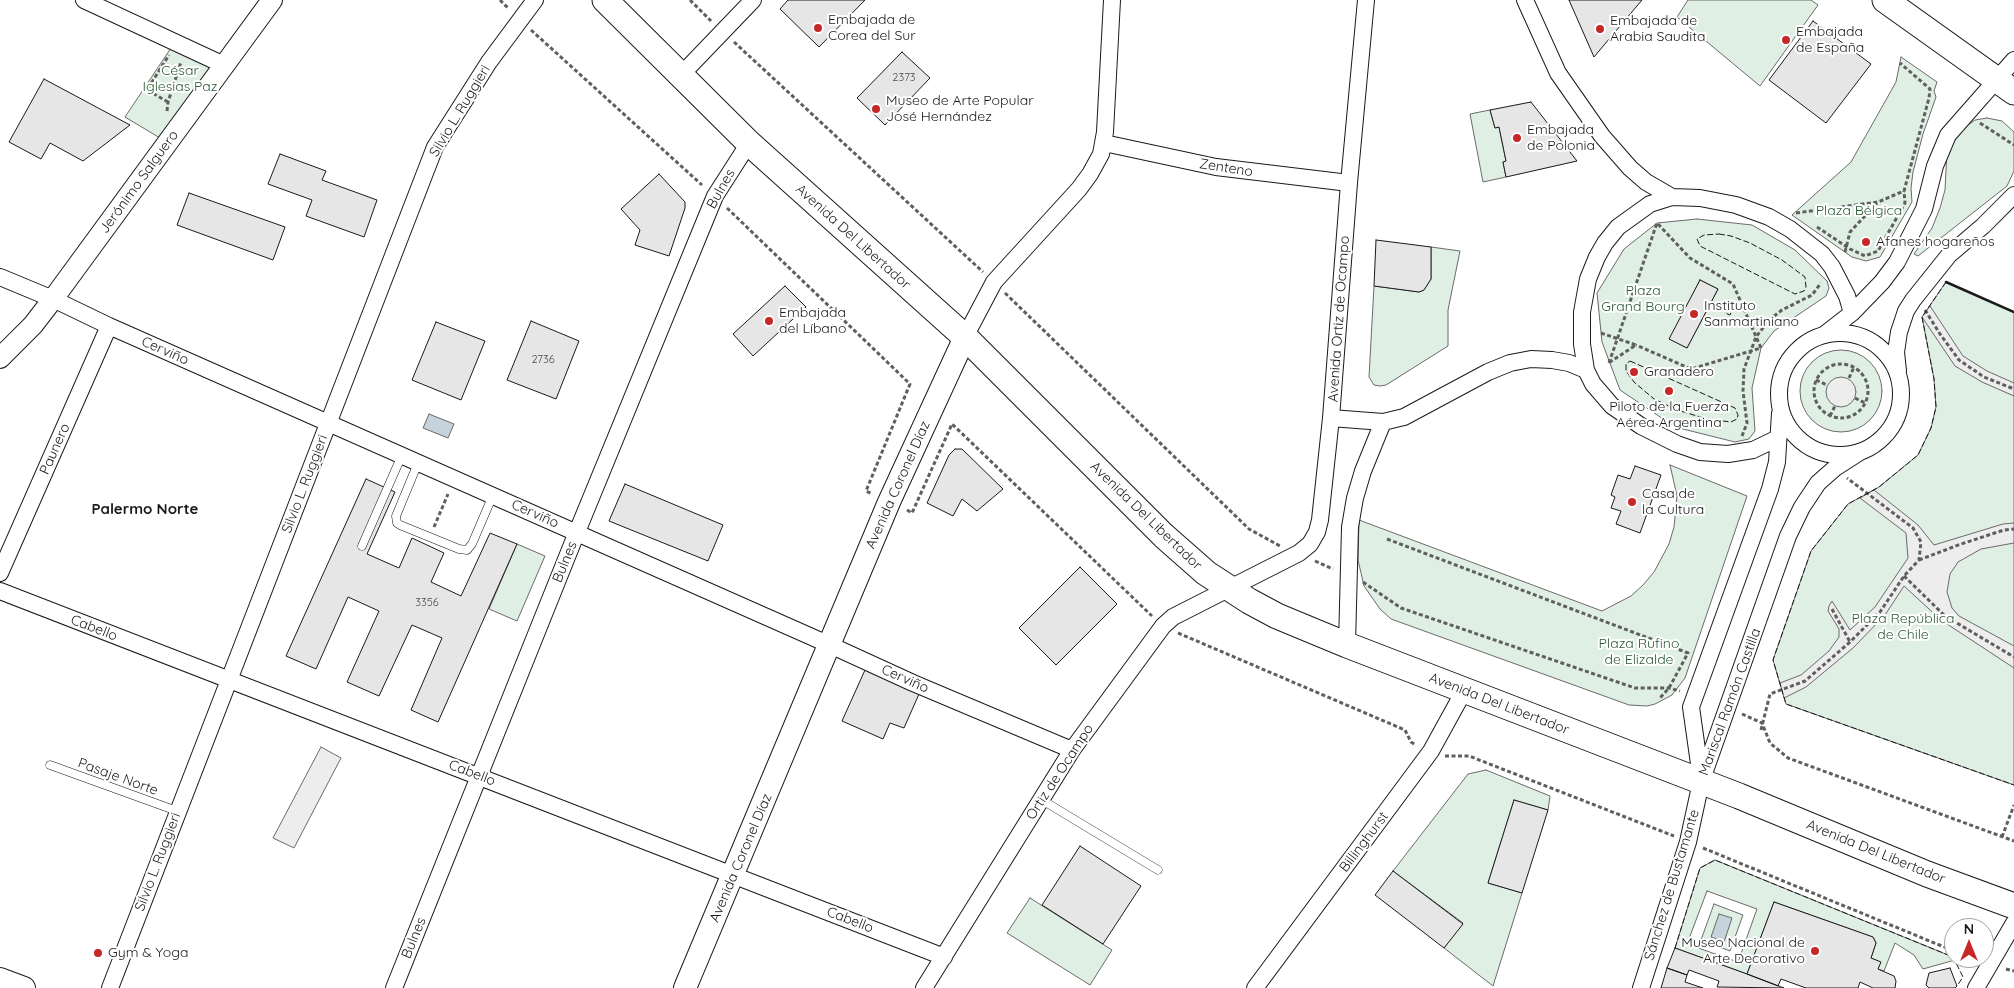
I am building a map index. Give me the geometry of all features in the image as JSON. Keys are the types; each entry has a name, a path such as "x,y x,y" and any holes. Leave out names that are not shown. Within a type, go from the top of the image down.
{"main road":[{"name":"Avenida Del Libertador","path":"605,0 749,143 965,337 1164,536 1206,573 1229,588 1277,616 1347,645 1701,782 1927,874 2014,906"},
{"path":"1885,0 2006,86"},
{"name":"Avenida Coronel Díaz","path":"685,988 889,502 965,337"},
{"path":"0,979 24,988"}],"street":[{"path":"84,0 224,65"},
{"name":"Jerónimo Salguero","path":"0,358 33,325 53,299 272,0"},
{"name":"Silvio L. Ruggieri","path":"110,988 435,147 489,62 535,0"},
{"path":"681,75 754,0"},
{"name":"Avenida Coronel Díaz","path":"965,337 994,282 1079,189 1094,167 1104,143 1112,0"},
{"name":"Avenida Ortiz de Ocampo","path":"1229,588 1299,554 1314,538 1320,520 1331,418 1349,183 1366,0"},
{"path":"1525,0 1558,74 1602,136 1630,168 1646,182 1672,197"},
{"path":"1824,335 1852,313 1882,282 1910,240 1924,209 1935,166 1948,135 1956,124 2006,86 2014,60"},
{"name":"Bulnes","path":"394,988 577,532 715,196 749,143"},
{"name":"Zenteno","path":"1104,143 1216,167 1349,183"},
{"path":"1899,378 1896,361 1899,332 1906,311 1949,255 1983,226 2014,195"},
{"path":"1778,438 1753,450 1728,454 1700,452 1676,444 1641,426 1612,406 1593,384 1586,370 1582,344 1582,312 1588,278 1605,243 1618,227 1650,204 1672,197 1700,198 1736,205 1769,217 1822,254 1832,267 1847,296 1852,313"},
{"name":"Cerviño","path":"0,277 577,532 913,684 1072,750"},
{"name":"Paunero","path":"0,573 110,326"},
{"path":"1824,335 1856,335 1873,343 1887,356 1899,378"},
{"name":"Mariscal Ramón Castilla","path":"1701,782 1691,707 1770,489 1777,462 1780,413 1779,387 1787,364 1804,345 1824,335"},
{"path":"1331,418 1383,422 1404,417 1488,372 1510,363 1531,359 1569,363 1586,370"},
{"name":"Mariscal Ramón Castilla","path":"1701,782 1788,536 1810,494 1818,483 1835,468 1880,440 1893,424 1900,404 1899,378"},
{"path":"1780,413 1794,434 1813,449 1838,455 1860,452"},
{"path":"1347,645 1350,527 1355,498 1363,470 1383,422"},
{"name":"Ortiz de Ocampo","path":"924,988 1072,750 1163,626 1173,617 1229,588"},
{"name":"Cabello","path":"0,591 944,957"},
{"name":"Billinghurst","path":"1255,988 1431,751 1464,691"},
{"name":"Sánchez de Bustamante","path":"1641,988 1688,842 1701,782"},
{"path":"1976,988 2014,924"}],"lane":[{"path":"362,546 402,456"},
{"path":"418,463 396,519 400,525 459,549 467,550 472,544 493,496"},
{"name":"Pasaje Norte","path":"50,765 177,811"},
{"path":"1042,800 1158,870"}],"path":[{"path":"167,144 168,102 181,45"},
{"path":"168,102 147,90 181,45"},
{"path":"1810,222 1846,247 1865,256 1878,251 1905,202 1904,192 1929,98 1930,88 1900,63"},
{"path":"1975,120 2014,145"},
{"path":"1803,217 1796,212 1878,202 1904,192"},
{"path":"1845,252 1850,232 1878,202"},
{"path":"1601,333 1618,339 1636,345 1691,369 1761,348 1733,284 1690,258 1657,223 1618,339 1609,363 1636,345"},
{"path":"1739,441 1747,423 1743,391 1744,369 1756,337 1769,320 1782,310 1812,295 1825,278"},
{"path":"1913,300 1926,310 1940,334 1959,360 1984,376 2014,390"},
{"path":"1845,364 1854,367 1866,381 1868,390 1865,403 1857,413 1849,417 1830,416 1818,406 1814,398 1816,380 1827,368 1845,364"},
{"path":"1849,378 1854,367"},
{"path":"1816,380 1827,385"},
{"path":"1855,398 1865,403"},
{"path":"1830,416 1835,406"},
{"path":"1835,468 1913,528 1921,542 1919,560"},
{"path":"430,538 446,498"},
{"path":"1761,730 1770,694 1805,681 1850,642 1880,612 1904,576 1919,560 1961,544 2004,530 2014,529"},
{"path":"1388,539 1688,653 1669,688 1659,698"},
{"path":"1904,576 1946,616 2014,657"},
{"path":"1832,609 1850,642"},
{"path":"2002,837 2014,805"}],"green space":[{"path":"1688,0 1811,0 1818,5 1760,86 1677,17"},
{"name":"César Iglesias Paz","path":"173,45 218,67 165,141 125,117"},
{"name":"Plaza Bélgica","path":"1901,57 1937,82 1934,91 1936,97 1923,134 1913,172 1912,202 1880,257 1866,261 1852,257 1792,215 1851,162 1896,82"},
{"path":"1490,110 1495,128 1499,127 1506,161 1503,162 1506,177 1483,182 1470,114"},
{"path":"1987,118 2002,121 2014,132 2014,171 2007,186 1918,256 1914,254 1932,228 1940,208 1945,190 1947,151 1958,132 1975,120"},
{"name":"Plaza Grand Bourg","path":"1697,219 1752,225 1795,250 1827,281 1829,288 1826,296 1774,331 1761,348 1752,388 1755,431 1749,439 1735,442 1675,427 1620,390 1602,342 1597,293 1624,249 1657,223","holes":["1700,280 1718,289 1687,348 1670,339"]},
{"path":"1431,247 1460,251 1448,310 1448,346 1386,385 1374,385 1369,377 1374,286 1419,292 1424,290 1431,279"},
{"name":"Plaza República de Chile","path":"1946,282 2014,312 2014,785 1786,704 1773,660 1811,551 1848,504 1879,487 1918,455 1931,428 1936,407 1934,379 1922,317"},
{"path":"1841,350 1857,353 1870,362 1879,375 1882,391 1879,407 1870,420 1857,429 1841,432 1825,429 1812,420 1803,407 1800,391 1803,375 1812,362 1825,353"},
{"name":"Plaza Rufino de Elizalde","path":"1670,465 1747,496 1685,678 1672,695 1655,704 1647,706 1629,705 1391,619 1380,609 1364,586 1358,560 1359,520 1602,611 1631,596 1643,585 1654,572 1669,544 1674,527 1677,496"},
{"path":"517,544 545,556 517,621 489,609"},
{"path":"1486,770 1550,796 1548,810 1514,800 1488,883 1522,893 1493,986 1444,948 1463,923 1393,871 1468,774"},
{"path":"1715,860 1944,953 1944,963 1923,969 1914,955 1895,943 1884,971 1878,969 1880,962 1871,958 1876,943 1873,937 1774,902 1747,974 1675,948 1700,868","holes":["1707,891 1757,909 1738,962 1687,944"]},
{"path":"1030,898 1112,950 1090,985 1007,933"},
{"path":"1714,904 1743,915 1730,951 1701,940"}],"shaded area":[{"path":"1930,306 1963,356 1987,371 2014,383 2014,396 1982,382 1955,366 1922,317"},
{"path":"1841,377 1852,381 1856,392 1852,403 1841,407 1830,403 1826,392 1830,381"},
{"path":"429,414 454,424 448,438 423,428"},
{"path":"1874,490 1918,525 1934,545 2003,524 2014,523 2014,543 1981,549 1958,562 1950,574 1947,592 1952,608 1959,616 2014,646 2014,668 1941,620 1904,586 1885,615 1853,648 1806,687 1784,698 1780,683 1801,675 1829,651 1839,637 1839,629 1828,611 1832,601 1850,630 1875,607 1908,558 1906,533 1860,498"},
{"path":"321,747 341,758 294,848 273,838"},
{"path":"1719,914 1732,918 1724,942 1711,937"}],"building":[{"name":"Embajada de Corea del Sur","path":"788,0 865,0 819,47 780,9"},
{"name":"Embajada de Arabia Saudita","path":"1569,0 1642,0 1594,57"},
{"path":"1813,21 1871,64 1826,123 1769,80"},
{"path":"902,52 930,78 885,125 857,98"},
{"path":"44,79 130,125 83,161 50,143 41,159 9,142"},
{"path":"1531,102 1577,161 1506,177 1503,162 1506,161 1499,127 1495,128 1490,110"},
{"path":"280,154 326,171 322,180 377,200 364,237 306,216 312,200 268,184"},
{"path":"659,174 685,202 685,208 669,256 635,245 640,230 621,209"},
{"path":"189,193 285,227 273,260 177,225"},
{"path":"1376,240 1431,247 1431,279 1424,290 1419,292 1374,286"},
{"name":"Instituto Sanmartiniano","path":"1700,280 1718,289 1687,348 1669,339"},
{"name":"Embajada del Líbano","path":"785,286 806,307 753,356 733,334"},
{"path":"531,321 579,341 556,399 507,380"},
{"path":"436,322 485,341 461,400 412,380"},
{"path":"955,449 962,449 1003,489 977,511 962,499 953,516 927,503 949,455"},
{"name":"Casa de la Cultura","path":"1635,466 1661,475 1640,533 1616,524 1621,511 1611,508 1615,497 1611,495 1618,475 1630,479"},
{"path":"366,479 395,492 367,554 399,568 412,538 444,553 431,582 461,596 490,533 517,544 438,722 411,710 442,638 412,625 379,696 347,682 379,611 348,597 316,669 286,656"},
{"path":"625,484 723,525 708,561 609,521"},
{"path":"1080,567 1117,604 1056,665 1019,628"},
{"path":"865,670 919,694 904,728 890,723 883,739 842,721"},
{"path":"1514,800 1548,810 1522,893 1488,883"},
{"path":"1080,846 1141,886 1103,944 1042,905"},
{"path":"1393,871 1463,924 1444,948 1375,895"},
{"name":"Museo Nacional de Arte Decorativo","path":"1774,902 1873,937 1876,943 1871,958 1881,962 1878,969 1894,976 1896,981 1895,988 1873,988 1860,982 1858,988 1806,988 1781,979 1778,986 1747,974"},
{"path":"1675,948 1784,988 1717,987 1719,981 1689,970 1687,975 1667,968"},
{"path":"1667,968 1687,975 1685,982 1703,988 1661,988"},
{"path":"1950,968 1957,986 1955,988 1929,988 1926,985 1929,973"}],"fence":[{"path":"1719,234 1750,243 1782,260 1805,277 1806,287 1804,291 1795,294 1700,246 1697,239 1704,235 1719,234"},
{"path":"1946,282 1922,317 1934,379 1936,407 1931,428 1918,455 1879,487 1848,504 1811,551 1773,660 1786,704 2014,785"},
{"path":"1727,308 1732,310 1730,315 1725,313 1727,308"},
{"path":"1630,361 1735,408 1738,415 1737,419 1731,422 1707,419 1677,410 1654,399 1634,382 1626,371 1626,364 1630,361"},
{"path":"1675,948 1700,868 1715,860 1953,957 1963,977 1957,986"}],"wall":[{"path":"1946,282 2014,312"}],"place":[{"name":"Embajada de Corea del Sur","path":"818,28"},
{"name":"Embajada de Arabia Saudita","path":"1600,29"},
{"name":"Embajada de España","path":"1786,40"},
{"name":"Museo de Arte Popular José Hernández","path":"876,109"},
{"name":"Embajada de Polonia","path":"1517,138"},
{"name":"Afanes hogareños","path":"1866,242"},
{"name":"Instituto Sanmartiniano","path":"1694,314"},
{"name":"Embajada del Líbano","path":"769,321"},
{"name":"Granadero","path":"1634,372"},
{"name":"Piloto de la Fuerza Aérea Argentina","path":"1669,391"},
{"name":"Casa de la Cultura","path":"1632,502"},
{"name":"Museo Nacional de Arte Decorativo","path":"1815,951"},
{"name":"Gym & Yoga","path":"98,953"}],"district":[{"name":"Palermo Norte","path":"145,509"}]}
